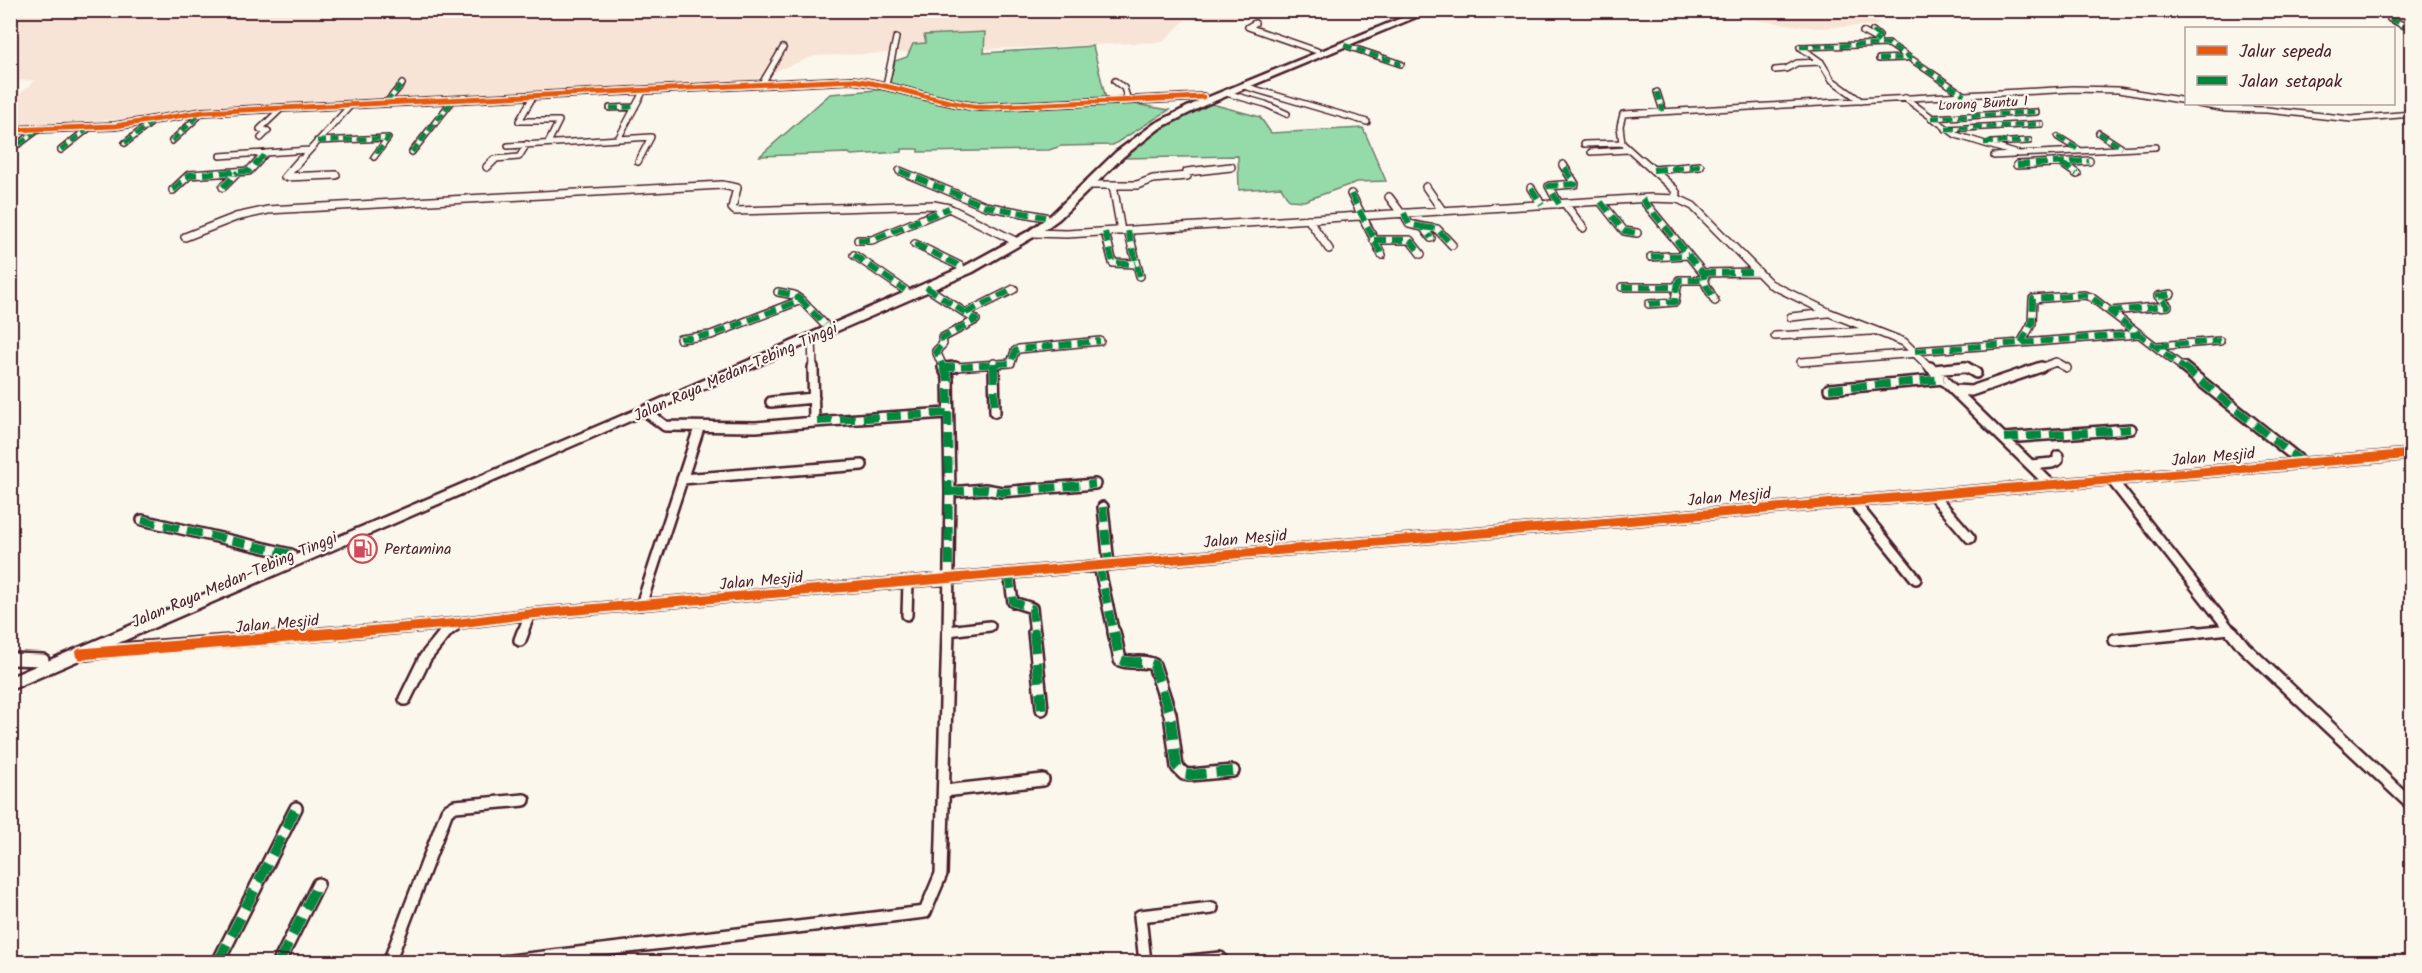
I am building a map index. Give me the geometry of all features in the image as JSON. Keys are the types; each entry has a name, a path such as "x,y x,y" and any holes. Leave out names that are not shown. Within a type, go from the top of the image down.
{"highway":[{"name":"Jalan Raya Medan-Tebing Tinggi","path":"10,675 291,554 812,337 969,269 1014,241 1045,217 1077,189 1108,155 1134,134 1203,97 1420,10"},
{"name":"Jalan Raya Medan-Tebing Tinggi","path":"10,684 645,411 686,388 825,324 1033,233 1055,217 1120,154 1147,133 1188,109 1429,10"}],"street":[{"path":"2390,19 2412,29"},
{"path":"1255,23 1248,27 1317,51"},
{"path":"1873,31 1879,36 1874,39"},
{"path":"1863,32 1881,43"},
{"path":"886,85 896,38"},
{"path":"1862,101 1830,78 1821,62 1800,47 1881,43 1890,45 1906,58 1934,73 1964,95"},
{"path":"1344,45 1401,64"},
{"path":"761,85 783,48"},
{"path":"1881,56 1906,58"},
{"path":"1775,70 1786,69 1794,64 1821,62"},
{"path":"10,130 124,125 202,112 858,80 886,85 927,99 979,107 1203,97"},
{"path":"1115,81 1124,88 1128,100"},
{"path":"386,103 402,84"},
{"path":"1244,86 1367,122"},
{"path":"1674,198 1676,192 1622,143 1620,126 1623,114 2097,89 2185,101"},
{"path":"618,139 644,90"},
{"path":"1657,92 1663,111"},
{"path":"1226,93 1265,104 1287,114"},
{"path":"534,95 519,121 559,121 548,143"},
{"path":"1905,98 1960,137 2018,154"},
{"path":"412,152 453,100"},
{"path":"336,175 286,177 351,105"},
{"path":"2204,105 2226,109 2267,110 2351,119 2412,114"},
{"path":"610,108 635,107"},
{"path":"261,138 268,130 260,129 282,108"},
{"path":"172,141 202,112"},
{"name":"Lorong Buntu 1","path":"1931,117 2036,112"},
{"path":"125,143 156,119"},
{"path":"1946,129 2041,124"},
{"path":"61,150 89,128"},
{"path":"19,144 39,129"},
{"path":"2099,133 2122,148"},
{"path":"508,146 651,137 638,162"},
{"path":"2058,137 2079,150"},
{"path":"317,141 388,138 374,157"},
{"path":"1984,143 2029,141"},
{"path":"1584,144 1622,143"},
{"path":"487,167 495,159 517,158 527,144"},
{"path":"1994,156 2155,147"},
{"path":"220,156 309,150"},
{"path":"1591,152 1628,150"},
{"path":"2063,152 2079,162"},
{"path":"173,190 189,175 249,171 266,153"},
{"path":"2046,153 2077,174"},
{"path":"2017,165 2089,161"},
{"path":"1563,165 1575,184 1549,186 1583,228"},
{"path":"1653,170 1700,166"},
{"path":"1090,185 1137,185 1153,179 1187,176 1187,172 1193,170 1231,167"},
{"path":"900,171 991,207 1045,217"},
{"path":"223,187 238,172"},
{"path":"185,237 243,215 278,209 722,185 737,188 732,208 740,212 916,205 950,208 1014,241"},
{"path":"1113,185 1124,231 1140,276"},
{"path":"1426,187 1442,210"},
{"path":"1532,188 1542,205"},
{"path":"1351,194 1382,255"},
{"path":"1389,197 1409,224 1437,229 1452,245"},
{"path":"1033,233 1124,231 1442,210 1674,198 1693,206 1770,284 1830,313 1905,342 2051,485"},
{"path":"1642,199 1704,277 1715,301"},
{"path":"1601,202 1624,231 1637,233"},
{"path":"858,240 872,240 950,208"},
{"path":"1308,219 1329,249"},
{"path":"196,237 210,226"},
{"path":"1423,227 1431,238"},
{"path":"1105,232 1113,263 1120,268 1136,264"},
{"path":"1374,240 1410,240 1421,254"},
{"path":"915,244 960,266"},
{"path":"854,255 905,290"},
{"path":"1651,257 1688,255"},
{"path":"1648,304 1675,302 1676,281 1679,280 1757,272"},
{"path":"501,963 925,912 941,874 948,631 950,492 948,378 936,349 943,344 942,338 946,334 975,322 975,319 926,287"},
{"path":"1622,287 1677,287"},
{"path":"966,313 1014,288"},
{"path":"778,292 794,295 825,324"},
{"path":"2110,311 2168,306 2158,296 2171,294"},
{"path":"2021,343 2032,323 2033,298 2087,295 2157,346 2303,463"},
{"path":"680,339 711,335 801,300"},
{"path":"1791,317 1830,313"},
{"path":"1775,336 1876,330"},
{"path":"1801,362 2139,334"},
{"path":"812,337 814,422"},
{"path":"943,368 1012,362 1015,351 1026,347 1100,341"},
{"path":"2157,346 2220,341"},
{"path":"1955,390 1971,391 2055,362 2067,368"},
{"path":"993,363 995,412"},
{"path":"1934,370 1966,367 1976,373"},
{"path":"1829,389 1944,379"},
{"path":"771,402 814,398"},
{"path":"645,411 665,426 699,428 756,427 947,413"},
{"path":"641,605 699,428"},
{"path":"2004,438 2131,429"},
{"name":"Jalan Mesjid","path":"81,654 2412,454"},
{"path":"2031,465 2052,463 2058,460 2058,456"},
{"path":"682,479 862,465"},
{"path":"2112,480 2244,647 2412,806"},
{"path":"950,492 985,489 1002,492 1095,484"},
{"path":"1933,495 1970,538"},
{"path":"1853,501 1916,579"},
{"path":"1103,507 1104,565 1120,660 1124,663 1148,661 1154,665 1170,714 1178,767 1184,774 1233,771"},
{"path":"142,520 291,554"},
{"path":"1009,574 1013,602 1032,608 1042,709"},
{"path":"907,615 908,582"},
{"path":"520,640 530,614"},
{"path":"405,699 439,636 460,623"},
{"path":"948,631 990,626"},
{"path":"2115,640 2230,629"},
{"path":"10,659 44,660"},
{"path":"944,791 1043,780"},
{"path":"388,963 447,811 455,806 524,800"},
{"path":"218,963 296,808"},
{"path":"279,963 318,884"},
{"path":"1145,963 1140,916 1212,908"},
{"path":"1180,963 1220,958"}],"shaded area":[{"path":"11,11 1302,11 1299,18 1185,20 1163,42 815,56 744,83 11,126 10,103 36,80 11,81"},
{"path":"1681,11 1861,11 1880,25 1817,28"}],"green space":[{"path":"985,32 984,53 1093,46 1106,99 1169,110 1113,145 1061,146 1049,150 918,152 918,149 902,149 902,152 851,155 849,153 760,156 830,94 888,89 895,61 907,57 913,44 926,43 924,35"},
{"path":"1208,103 1260,117 1271,133 1363,128 1386,181 1357,182 1304,201 1289,200 1281,187 1239,190 1238,156 1123,158 1152,133"}],"marked path":[{"path":"2390,19 2412,29"},
{"path":"1873,31 1879,36 1874,38 1879,42"},
{"path":"1800,47 1889,44 1964,95"},
{"path":"1344,45 1401,64"},
{"path":"1879,59 1906,58"},
{"path":"386,103 402,84"},
{"path":"1657,92 1663,111"},
{"path":"412,152 453,100"},
{"path":"610,108 635,107"},
{"path":"1931,118 2036,112"},
{"path":"172,141 200,114"},
{"path":"125,143 151,123"},
{"path":"1946,129 2041,124"},
{"path":"61,150 89,128"},
{"path":"19,144 37,131"},
{"path":"2099,133 2122,148"},
{"path":"2058,137 2079,150"},
{"path":"317,141 388,138 374,157"},
{"path":"1984,143 2029,141"},
{"path":"173,190 189,175 249,171 266,153"},
{"path":"2017,165 2089,161"},
{"path":"2061,163 2077,174"},
{"path":"1559,204 1549,186 1575,184 1563,165"},
{"path":"1653,170 1700,166"},
{"path":"900,171 985,206 1045,217"},
{"path":"223,187 238,172"},
{"path":"1531,188 1542,205"},
{"path":"1351,194 1382,255"},
{"path":"1642,199 1703,273 1706,285 1715,301"},
{"path":"1601,202 1624,231 1637,233"},
{"path":"858,240 872,240 949,208"},
{"path":"1404,213 1409,224 1423,227 1431,238"},
{"path":"1423,227 1437,229 1452,245"},
{"path":"1128,231 1140,276"},
{"path":"1105,232 1113,263 1136,264"},
{"path":"1374,240 1410,240 1421,254"},
{"path":"915,244 960,266"},
{"path":"854,255 905,290"},
{"path":"1651,257 1688,255"},
{"path":"1703,273 1757,272"},
{"path":"1622,287 1677,287 1679,280 1705,280"},
{"path":"926,287 976,320 942,338 943,344 936,351 948,378 949,579"},
{"path":"1649,304 1675,302 1677,287"},
{"path":"966,313 1014,289"},
{"path":"778,292 794,295 801,300"},
{"path":"2110,311 2168,306 2158,296 2171,294"},
{"path":"2021,343 2032,323 2033,299 2084,295 2091,297 2167,354 2303,463"},
{"path":"680,339 711,335 801,300 825,325"},
{"path":"1915,351 2139,334"},
{"path":"943,368 1011,363 1015,351 1019,349 1100,341"},
{"path":"2157,346 2220,341"},
{"path":"994,363 995,412"},
{"path":"1829,389 1944,379"},
{"path":"817,421 947,413"},
{"path":"2004,438 2131,429"},
{"path":"950,492 985,489 1002,492 1095,484"},
{"path":"1103,507 1109,565"},
{"path":"142,520 291,554"},
{"path":"1099,566 1120,660 1128,663 1146,662 1154,665 1170,714 1177,767 1184,774 1190,775 1233,771"},
{"path":"1009,574 1013,602 1032,608 1042,709"},
{"path":"218,962 296,808"},
{"path":"279,962 318,884"}],"cycle path":[{"path":"10,130 115,126 203,112 852,80 877,83 950,104 979,107 1203,97"},
{"path":"81,654 2412,454"}],"place":[{"name":"Pertamina","path":"363,548"}]}
